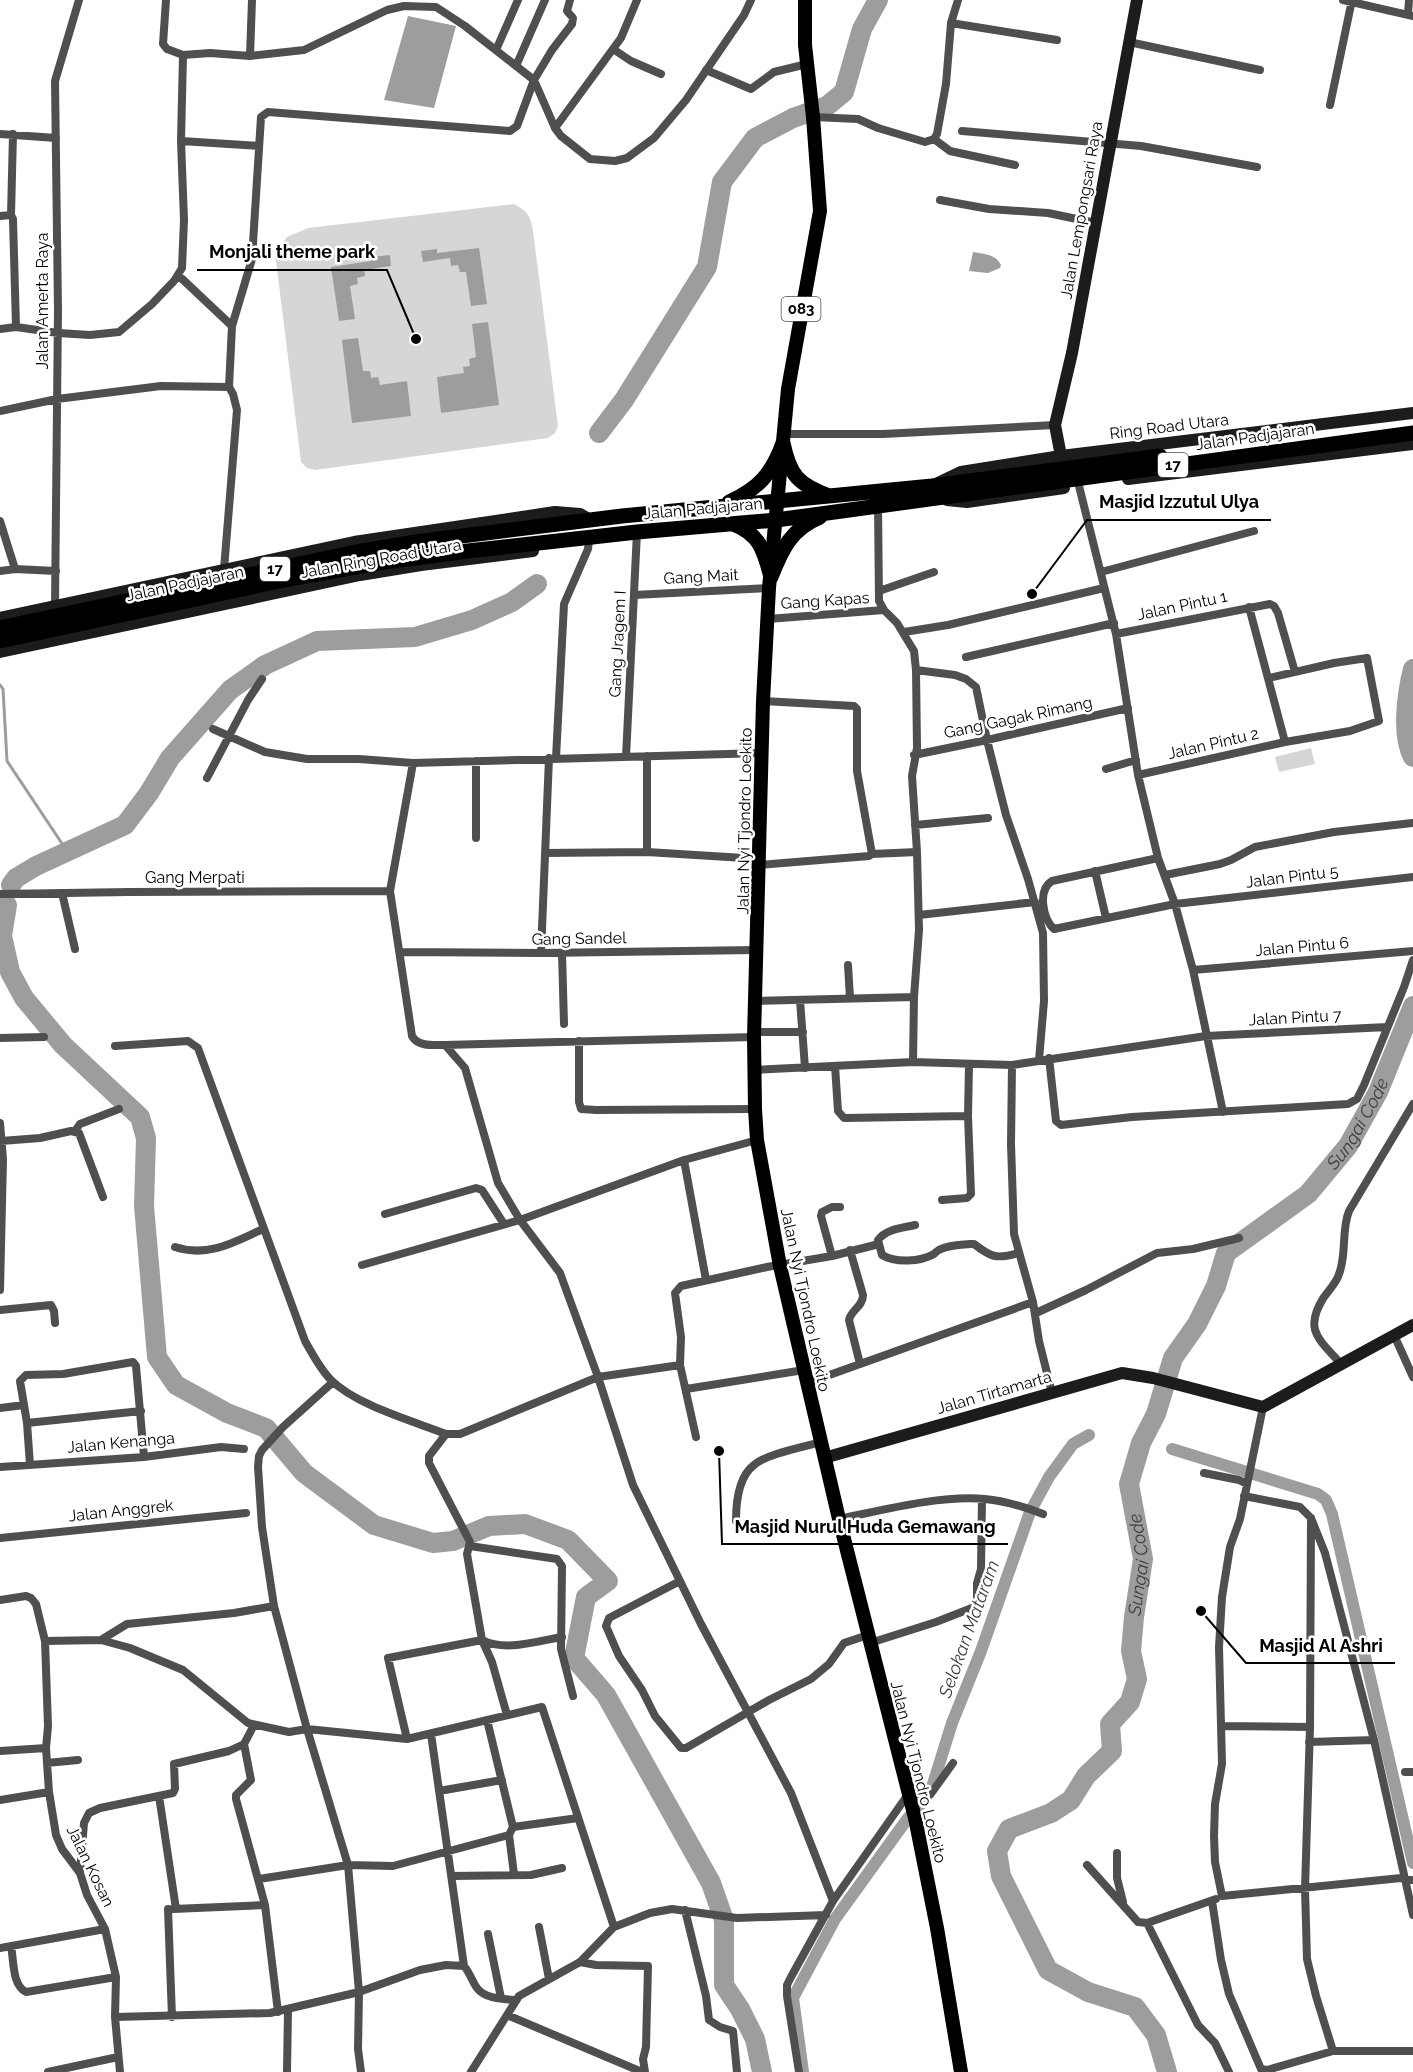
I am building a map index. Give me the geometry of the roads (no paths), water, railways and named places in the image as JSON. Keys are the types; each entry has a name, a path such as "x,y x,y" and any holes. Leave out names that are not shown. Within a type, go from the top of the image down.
{"highway":[{"name":"Jalan Padjajaran","path":"0,628 356,552 422,541 590,520 778,501 831,496 933,492 1409,429"},
{"path":"783,439 788,464 798,480 811,489 831,496"},
{"path":"718,507 757,486 776,463 783,439"},
{"name":"Jalan Padjajaran","path":"0,641 285,586 388,561 637,532 776,520 878,506 933,492"},
{"path":"770,582 781,551 790,538 807,524 831,512"},
{"path":"590,520 590,539"},
{"path":"731,524 751,533 760,543 770,582"}],"main road":[{"name":"083","path":"778,501 793,352 820,211 813,113 805,45 805,0"},
{"name":"Jalan Nyi Tjondro Loekito","path":"778,501 770,582 763,701 757,1001 754,1035 757,1140 780,1266 824,1458 915,1818 937,1928 961,2072"}],"street":[{"name":"Jalan Amerta Raya","path":"56,606 58,333 55,81 79,0"},
{"path":"166,0 163,44 167,49 183,55 210,53 250,57 304,50 387,10 436,3 534,80 555,128 561,136 590,159 615,160 627,158 654,138 686,100 744,15 751,0"},
{"path":"250,57 252,0"},
{"path":"496,50 518,0"},
{"path":"516,66 545,0"},
{"path":"224,569 237,410 229,387 232,326 252,259 261,117 268,112 510,131 517,126 534,80 552,50 572,24 573,18 567,11 570,0"},
{"path":"555,128 613,49 626,27 637,0"},
{"path":"813,113 858,119 878,128 925,142 933,139 937,134 946,84 951,23 958,0"},
{"name":"Jalan Lempongsari Raya","path":"1055,425 1071,353 1137,0"},
{"path":"1330,105 1348,1 1410,15 1408,0"},
{"path":"951,23 1057,40"},
{"path":"1129,42 1260,70"},
{"path":"613,49 631,61 661,74"},
{"path":"0,329 16,327 90,335 119,332 152,304 178,274 182,268 184,220 181,141 183,55"},
{"path":"706,70 751,89 774,72 807,64"},
{"path":"962,131 1141,146 1257,167"},
{"path":"0,134 56,138"},
{"path":"13,135 11,215 13,219 16,327"},
{"path":"933,139 950,151 1015,165"},
{"path":"181,141 259,146"},
{"path":"940,200 989,209 1048,213 1096,223"},
{"path":"0,216 11,215"},
{"path":"178,274 232,326"},
{"path":"0,411 57,399 162,386 229,387"},
{"path":"783,439 1055,425 1061,456"},
{"path":"933,492 967,502 1079,486 1409,429"},
{"name":"Ring Road Utara","path":"933,492 961,472 1061,456 1409,429"},
{"path":"1079,486 1104,588 1119,634 1136,760 1143,774 1158,858 1175,904 1193,970 1223,1112"},
{"path":"878,506 879,601 904,632 914,651 916,670 918,730 912,776 919,915 913,1062"},
{"name":"Jalan Ring Road Utara","path":"0,618 354,542 555,512 580,514 590,520"},
{"path":"0,521 15,570"},
{"path":"1101,572 1254,531"},
{"name":"Gang Jragem I","path":"626,757 637,532"},
{"path":"541,954 545,853 564,604 588,549 590,539"},
{"path":"0,571 56,571"},
{"path":"879,591 934,572"},
{"name":"Gang Mait","path":"634,595 770,582"},
{"name":"Jalan Ring Road Utara","path":"0,652 285,586"},
{"path":"904,632 948,625 1104,588"},
{"name":"Jalan Pintu 1","path":"1119,634 1270,604 1278,613 1295,672"},
{"path":"1248,607 1285,742"},
{"name":"Gang Kapas","path":"768,619 884,610"},
{"path":"966,657 1114,623"},
{"name":"Jalan Pintu 2","path":"1143,774 1285,742 1350,731 1379,722 1367,658 1295,672"},
{"path":"916,670 955,675 975,685 1006,815 1043,933 1044,1001 1039,1059"},
{"path":"1269,678 1295,672"},
{"path":"207,778 248,700 262,679"},
{"path":"763,701 854,706 857,709 857,771 872,854"},
{"name":"Gang Gagak Rimang","path":"914,754 1128,708"},
{"path":"213,729 265,752 307,759 359,759 413,763 762,753"},
{"path":"647,756 647,852"},
{"path":"1106,769 1136,760"},
{"path":"476,761 476,838"},
{"path":"413,763 390,891 414,1040 421,1044 445,1046 803,1032"},
{"path":"915,825 988,818"},
{"path":"1165,875 1220,864 1255,847 1334,832 1412,823"},
{"path":"545,853 647,852 760,862 917,852"},
{"path":"1106,918 1095,871 1158,858"},
{"name":"Jalan Pintu 5","path":"1095,871 1052,881 1046,885 1043,892 1048,924 1054,929 1175,904 1413,877"},
{"name":"Gang Merpati","path":"0,894 390,891"},
{"path":"62,893 75,950"},
{"path":"919,915 1035,902"},
{"name":"Gang Sandel","path":"400,952 541,954 757,950"},
{"name":"Jalan Pintu 6","path":"1193,970 1413,951"},
{"path":"562,953 564,1024"},
{"path":"1049,1058 1056,1121 1059,1124 1353,1102 1364,1085 1413,960"},
{"path":"848,964 850,998"},
{"path":"757,1001 914,997"},
{"path":"800,1000 805,1068"},
{"name":"Jalan Pintu 7","path":"754,1070 913,1062 1012,1065 1039,1059 1206,1036 1387,1027"},
{"path":"0,1038 44,1037"},
{"path":"115,1046 188,1041 198,1048 305,1341 318,1365 333,1382 363,1401 446,1434 460,1434 598,1377 680,1365"},
{"path":"579,1041 579,1102 581,1108 596,1110 755,1109"},
{"path":"445,1046 465,1068 498,1183 520,1220 560,1273 598,1377 633,1485 680,1581 791,1792 833,1901"},
{"path":"942,1200 967,1198 971,1194 969,1065"},
{"path":"1012,1065 1011,1144 1014,1234 1036,1313 1039,1341 1052,1393"},
{"path":"835,1066 838,1111 844,1118 968,1116"},
{"path":"1341,1364 1314,1329 1314,1317 1339,1275 1345,1222 1349,1211 1413,1104"},
{"path":"1,1141 40,1138 75,1131 80,1124 119,1109"},
{"path":"0,1123 0,1290"},
{"path":"75,1131 82,1138 103,1197"},
{"path":"362,1265 520,1220 684,1160 757,1140"},
{"path":"684,1160 706,1280"},
{"path":"385,1214 473,1188 482,1190 504,1224"},
{"path":"832,1256 821,1216 822,1212 840,1208"},
{"path":"915,1225 884,1233 879,1238 884,1257 903,1260 924,1257 946,1247 970,1244 974,1244 995,1258 1018,1253"},
{"path":"175,1247 207,1251 263,1229"},
{"path":"1036,1313 1157,1253 1195,1248 1239,1238"},
{"path":"696,1437 680,1365 681,1337 675,1293 681,1286 832,1256 879,1244"},
{"path":"850,1250 863,1295 863,1301 849,1317 861,1364"},
{"path":"686,1389 806,1377 861,1364 1033,1302"},
{"path":"0,1310 51,1305 56,1323"},
{"path":"1222,1896 1215,1862 1214,1836 1215,1804 1222,1764 1219,1647 1222,1597 1230,1547 1240,1519 1252,1450 1263,1407 1413,1325"},
{"path":"1394,1335 1413,1377"},
{"path":"30,1465 27,1423 20,1381 26,1375 63,1374 133,1362 136,1366 144,1457"},
{"name":"Jalan Tirtamarta","path":"824,1458 1117,1374 1127,1373 1153,1378 1263,1407"},
{"path":"333,1382 283,1427 262,1450 258,1467 262,1527 274,1606 307,1729 348,1864 359,1992 358,2049 361,2072"},
{"path":"0,1408 24,1405"},
{"path":"27,1423 141,1411"},
{"path":"446,1434 429,1456 429,1463 469,1543 467,1554 482,1640 492,1662 507,1715"},
{"path":"736,1521 736,1502 744,1479 753,1465 771,1457 821,1442"},
{"name":"Jalan Kenanga","path":"0,1467 144,1457 221,1447 244,1449"},
{"path":"1204,1473 1247,1481"},
{"path":"1244,1496 1300,1507 1311,1518 1325,1553 1410,1879 1413,1915"},
{"path":"680,1581 607,1621 606,1626 619,1656 642,1690 655,1716 681,1748 686,1748 817,1675 829,1664 844,1643 936,1622 977,1606 977,1583 981,1569 982,1499"},
{"path":"839,1519 894,1507 951,1500 982,1499 1023,1506 1043,1514"},
{"name":"Jalan Anggrek","path":"0,1538 246,1513"},
{"path":"1311,1518 1310,1727 1305,1889 1307,1959 1333,2051"},
{"path":"469,1543 557,1559 560,1562 562,1566 562,1655 573,1696"},
{"name":"Jalan Kosan","path":"0,1600 26,1596 34,1601 45,1641 48,1726 46,1748 49,1792 56,1835 62,1849 80,1873 87,1895 105,1929 116,1977 115,2017 120,2072"},
{"path":"101,1640 127,1624 274,1606"},
{"path":"407,1739 388,1658 482,1640 492,1645 508,1646 562,1637"},
{"path":"45,1641 101,1640 130,1648 183,1670 220,1702 254,1725 289,1732 307,1729 407,1739 542,1707 614,1927"},
{"path":"487,1720 502,1780 511,1831 514,1874"},
{"path":"80,1873 84,1823 89,1814 100,1808 170,1794 175,1789 174,1764 229,1751 244,1744 254,1725"},
{"path":"1221,1726 1310,1727"},
{"path":"431,1734 464,1966 479,1990 486,1995 515,2000"},
{"path":"1309,1742 1374,1740"},
{"path":"244,1744 251,1780 236,1795 236,1798 265,1905 278,2012"},
{"path":"0,1752 46,1748"},
{"path":"47,1763 78,1760"},
{"path":"799,2072 787,1985 833,1901 909,1796 930,1795 953,1763"},
{"path":"440,1791 502,1780"},
{"path":"0,1800 49,1792"},
{"path":"159,1796 170,1909 172,2017"},
{"path":"259,1879 348,1864 393,1866 449,1852 511,1831 578,1818"},
{"path":"1117,1852 1117,1878 1124,1905"},
{"path":"1087,1865 1138,1922 1148,1923 1222,1896 1410,1879"},
{"path":"452,1876 531,1875 562,1868"},
{"path":"1212,1901 1229,1994 1261,2069 1281,2069 1333,2051 1413,2051"},
{"path":"170,1909 265,1905"},
{"path":"471,2072 515,2000 580,1962 614,1927 661,1910 672,1909 737,1918 826,1915"},
{"path":"685,1910 706,1995 710,2022 733,2031 737,2072"},
{"path":"1148,1923 1198,2025 1215,2043 1230,2072"},
{"path":"539,1927 549,1979"},
{"path":"0,1948 105,1929"},
{"path":"488,1934 501,1998"},
{"path":"11,1946 17,1984 26,1992 116,1977"},
{"path":"507,2015 643,2072 649,1968 646,1965 616,1966 580,1962"},
{"path":"115,2017 278,2012 359,1992 420,1970 446,1965 464,1966"},
{"path":"287,2072 288,2010"},
{"path":"48,2072 118,2057"},
{"path":"613,2072 618,2062"}],"waterway":[{"path":"599,433 624,400 707,267 722,182 755,138 793,118 827,106 844,92 862,29 878,0"},
{"path":"11,885 16,878 36,866 125,825 149,793 170,758 230,690 265,665 317,641 415,637 472,620 512,602 537,584"},
{"name":"Sungai Code","path":"1413,669 1407,702 1406,726 1409,748 1413,757"},
{"path":"0,685 3,689 7,761 67,851"},
{"path":"7,905 2,936 10,972 24,998 63,1045 140,1117 146,1138 144,1206 157,1357 176,1385 227,1413 266,1428 304,1473 374,1525 433,1543 453,1541 489,1526 525,1524 568,1540 608,1581 586,1597 574,1658 606,1695 711,1883 724,1920 724,1985 740,2009 755,2039 762,2072"},
{"name":"Sungai Code","path":"1167,2072 1156,2035 1135,2007 1088,1992 1048,1970 1001,1876 997,1851 1009,1829 1051,1813 1071,1800 1086,1776 1112,1751 1110,1724 1130,1702 1137,1679 1131,1651 1143,1559 1129,1484 1141,1443 1156,1414 1173,1358 1197,1324 1216,1286 1226,1253 1308,1194 1348,1146 1378,1092 1413,1006"},
{"name":"Selokan Mataram","path":"933,1784 952,1723 981,1651 1030,1512 1049,1477 1073,1444 1089,1435"},
{"name":"Selokan Mataram","path":"1172,1449 1318,1494 1326,1500 1332,1514 1413,1863"},
{"name":"Selokan Mataram","path":"803,2072 793,1998 835,1919 908,1818 923,1802"}],"place":[{"name":"Monjali theme park","path":"416,339"},
{"name":"Masjid Izzutul Ulya","path":"1032,594"},
{"name":"Masjid Nurul Huda Gemawang","path":"719,1451"},
{"name":"Masjid Al Ashri","path":"1201,1611"}]}
